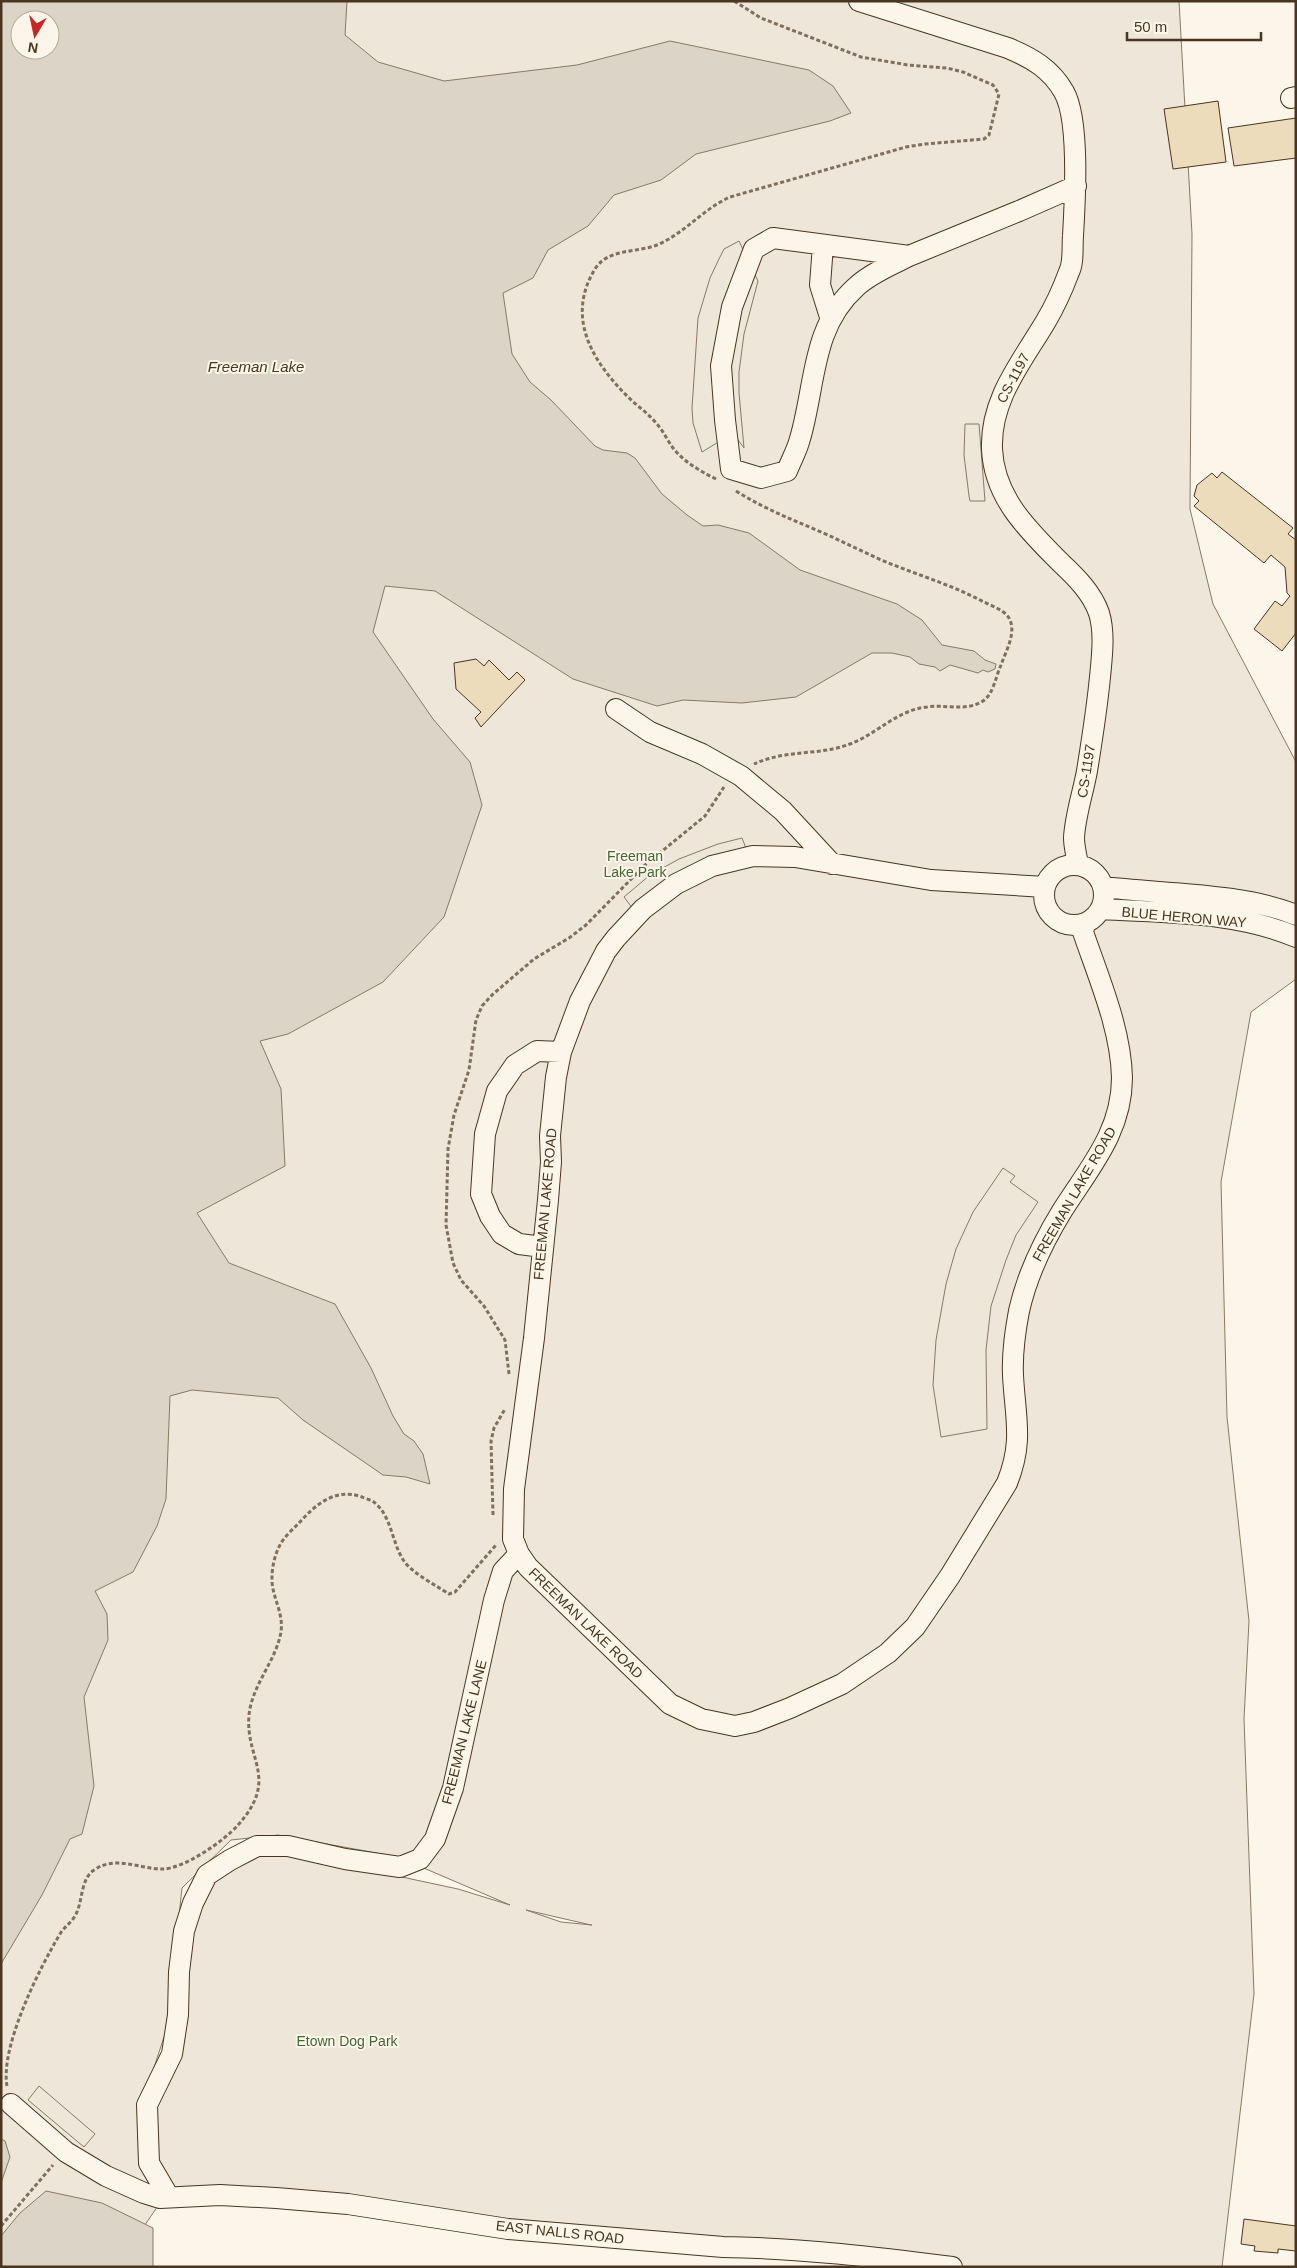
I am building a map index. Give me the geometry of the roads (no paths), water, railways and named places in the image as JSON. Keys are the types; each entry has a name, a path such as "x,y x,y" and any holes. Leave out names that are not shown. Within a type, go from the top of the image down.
{"street":[{"name":"CS-1197","path":"859,1 1028,56 1044,67 1057,80 1066,94 1070,108 1076,186 1071,269 1047,320 1003,394 994,422 992,451 996,472 1003,492 1014,513 1030,532 1078,579 1090,595 1099,614 1102,635 1102,658 1098,704 1074,839 1078,865"},
{"path":"909,256 773,238 754,249 732,307 722,366 725,420 731,469 761,478 787,470 799,443 819,349 830,316 856,287 873,275 909,256 1076,186"},
{"path":"822,245 820,286 830,316"},
{"path":"616,709 650,732 702,754 738,774 783,811 832,864"},
{"name":"FREEMAN LAKE ROAD","path":"1045,887 931,880 781,856 753,856 712,866 659,895 629,923 606,951 580,1001 562,1052 556,1077 550,1180 534,1338 514,1489 513,1539 519,1554 528,1567 670,1704 701,1719 736,1726 754,1722 790,1708 842,1684 888,1653 915,1626 950,1576 1010,1475 1017,1449 1018,1431 1013,1354 1019,1311 1025,1289 1041,1248 1062,1211 1097,1160 1115,1122 1121,1086 1120,1055 1103,989 1083,932 1085,924"},
{"path":"1078,865 1094,873 1103,887 1104,900 1101,909 1092,920 1085,924 1069,925 1056,920 1049,912 1044,900 1045,887 1049,878 1056,871 1068,866 1078,865"},
{"name":"BLUE HERON WAY","path":"1103,887 1219,898 1281,909 1296,915"},
{"name":"BLUE HERON WAY","path":"1101,909 1236,919 1277,929 1296,937"},
{"path":"543,1247 519,1244 502,1234 490,1216 481,1194 485,1134 497,1091 515,1065 537,1051 562,1052"},
{"name":"FREEMAN LAKE LANE","path":"169,2197 150,2163 147,2105 172,2054 178,2015 179,1972 184,1931 193,1903 207,1875 257,1846 288,1846 345,1859 400,1867 420,1859 435,1839 453,1788 494,1600 503,1571 519,1554"},
{"name":"EAST NALLS ROAD","path":"11,2104 66,2152 106,2176 160,2198 220,2195 285,2198 348,2204 508,2229 774,2249 899,2260 952,2267"}],"water":[{"name":"Freeman Lake","path":"1,1 347,1 345,35 378,62 444,81 577,65 670,41 809,70 833,86 851,113 830,121 696,154 661,180 614,195 588,226 548,250 533,278 503,293 512,354 530,382 551,400 595,446 603,450 627,453 635,458 662,494 703,526 718,525 749,533 800,570 897,604 922,620 942,645 974,651 985,660 996,664 995,669 988,672 983,670 978,673 950,665 940,671 935,667 919,664 910,657 892,653 872,653 796,697 742,703 683,700 657,706 573,679 435,591 385,586 373,632 433,719 470,762 482,805 444,917 383,982 288,1034 260,1041 281,1089 285,1166 197,1213 229,1263 335,1304 371,1368 393,1416 404,1434 414,1441 423,1454 430,1484 406,1477 383,1475 303,1420 278,1398 192,1390 170,1396 166,1499 157,1526 133,1572 95,1591 107,1614 108,1640 84,1697 94,1786 82,1834 70,1839 42,1895 1,1964"},
{"path":"1,2139 5,2141 10,2157 1,2183"},
{"path":"46,2191 102,2203 153,2228 153,2267 1,2267 1,2236 20,2213"}],"park label":[{"name":"Freeman Lake Park","path":"635,864"},
{"name":"Etown Dog Park","path":"347,2041"}]}
